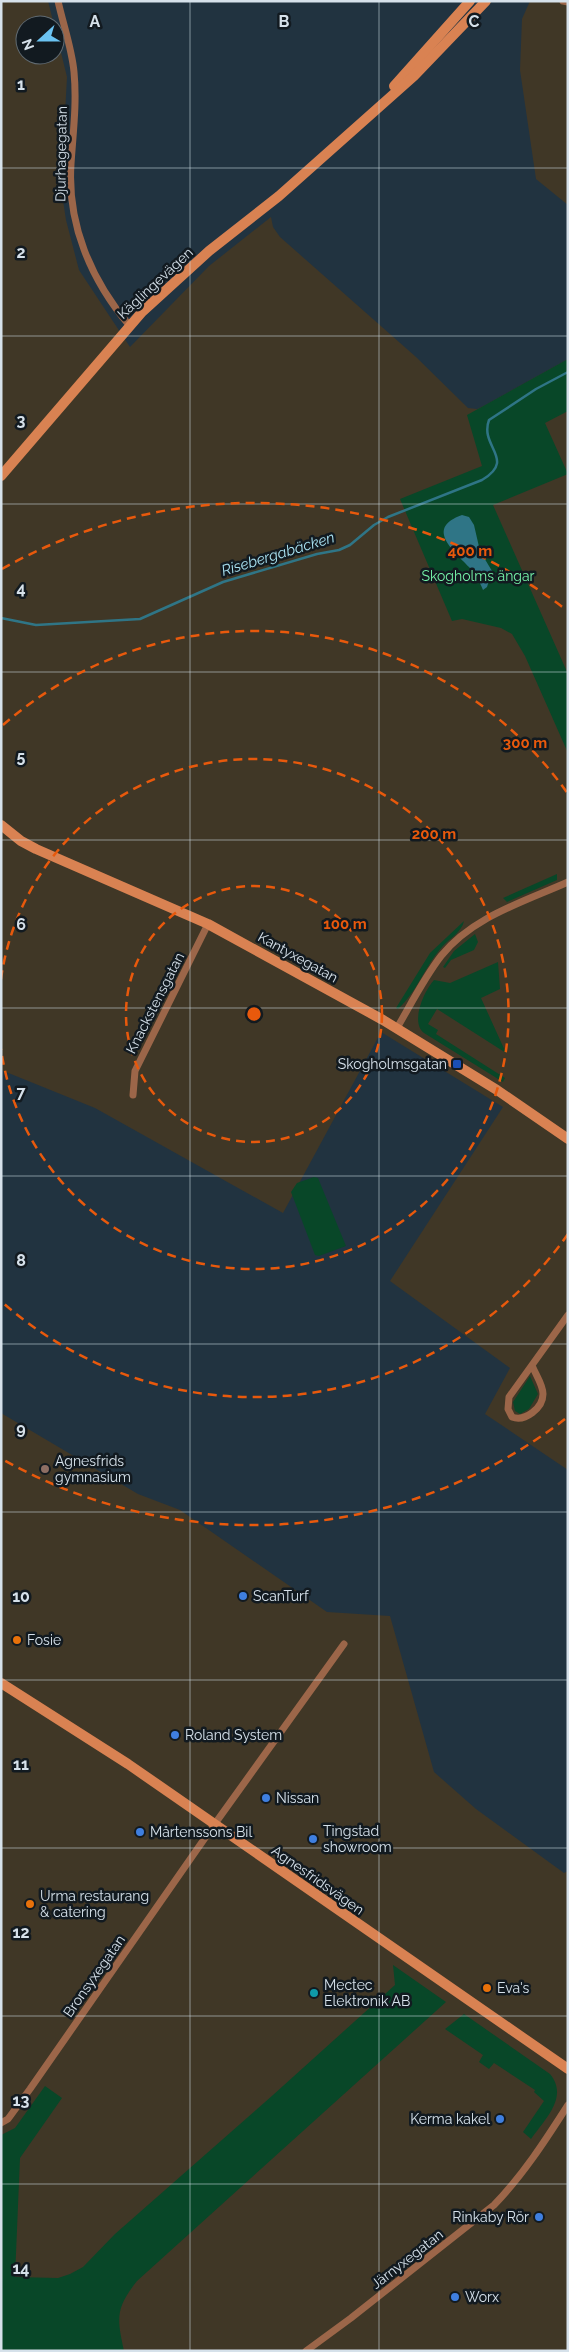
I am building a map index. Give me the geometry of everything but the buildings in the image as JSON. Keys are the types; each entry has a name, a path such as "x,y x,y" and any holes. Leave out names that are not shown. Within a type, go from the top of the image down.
{"main road":[{"name":"Käglingevägen","path":"350,132 470,1"},
{"name":"Käglingevägen","path":"1,476 129,325 209,251 279,196 414,76 486,1"},
{"name":"Kantyxegatan","path":"1,825 36,849 208,924 397,1028 497,1090 568,1139"},
{"name":"Agnesfridsvägen","path":"1,1683 83,1734 568,2069"}],"street":[{"name":"Djurhagegatan","path":"58,1 74,70 75,112 71,184 74,218 95,276 108,298 129,325"},
{"path":"563,1 568,2"},
{"path":"397,1028 434,966 458,939 489,917 568,882"},
{"name":"Knackstensgatan","path":"133,1096 135,1071 208,924"},
{"path":"532,1365 542,1388 542,1399 531,1414 517,1419 510,1414 507,1403 508,1397 568,1315"},
{"name":"Bronsyxegatan","path":"1,2123 8,2119 30,2089 214,1825 344,1644"},
{"name":"Järnyxegatan","path":"306,2351 494,2205 515,2183 568,2106"}],"shaded area":[{"path":"1,1 48,1 52,15 15,15 15,65 64,65 67,77 61,187 66,220 79,270 130,347 209,266 271,217 273,227 280,237 416,357 468,408 477,409 568,359 568,1470 485,1414 510,1368 390,1281 503,1107 381,1032 283,1213 95,1108 1,1070"},
{"path":"530,1 568,1 568,205 536,179 520,70 522,19"},
{"path":"1,1413 138,1494 180,1510 327,1612 390,1616 434,1772 476,1809 564,1873 568,1871 568,2351 1,2351"}],"green space":[{"name":"Skogholms ängar","path":"568,359 568,411 545,423 568,474 493,505 568,674 568,753 525,656 512,634 501,628 462,619 452,621 400,499 482,466 467,415"},
{"path":"557,874 557,880 507,902 503,898"},
{"path":"464,921 458,932 436,954 405,1002 398,1009 396,1008 430,953"},
{"path":"475,934 478,942 474,950 451,960 445,968 443,967 454,951"},
{"path":"498,962 500,989 481,998 506,1053 437,1009 428,1024 438,1030 436,1034 505,1078 503,1082 424,1033 418,1022 420,1006 426,991 434,980 450,983"},
{"path":"314,1177 318,1178 346,1246 319,1256 315,1255 291,1192 297,1183"},
{"path":"530,1376 538,1394 529,1409 520,1414 515,1411 513,1402"},
{"path":"393,1965 446,2002 137,2281 121,2307 119,2322 124,2351 1,2351 1,2135 15,2128 45,2086 62,2098 20,2158 15,2277 58,2278 83,2267 115,2234 395,1985"},
{"path":"464,2014 550,2074 555,2083 557,2091 553,2108 531,2139 523,2132 544,2101 534,2092 535,2090 494,2063 489,2069 479,2062 483,2055 445,2029"}],"water":[{"path":"462,515 469,517 474,525 480,551 492,571 487,587 483,590 473,572 450,547 444,533 445,526 451,520"}],"waterway":[{"name":"Risebergabäcken","path":"1,618 36,625 140,619 223,582 317,554 339,550 350,545 374,525 388,517 482,480 492,472 496,466 497,459 487,429 489,420 536,389 568,372"}],"place":[{"name":"Skogholmsgatan","path":"457,1064"},
{"name":"Agnesfrids gymnasium","path":"45,1469"},
{"name":"ScanTurf","path":"243,1596"},
{"name":"Fosie","path":"17,1640"},
{"name":"Roland System","path":"175,1735"},
{"name":"Nissan","path":"266,1798"},
{"name":"Mårtenssons Bil","path":"140,1832"},
{"name":"Tingstad showroom","path":"313,1839"},
{"name":"Urma restaurang & catering","path":"30,1904"},
{"name":"Eva's","path":"487,1988"},
{"name":"Mectec Elektronik AB","path":"314,1993"},
{"name":"Kerma kakel","path":"500,2119"},
{"name":"Rinkaby Rör","path":"539,2217"},
{"name":"Worx","path":"455,2297"}]}
